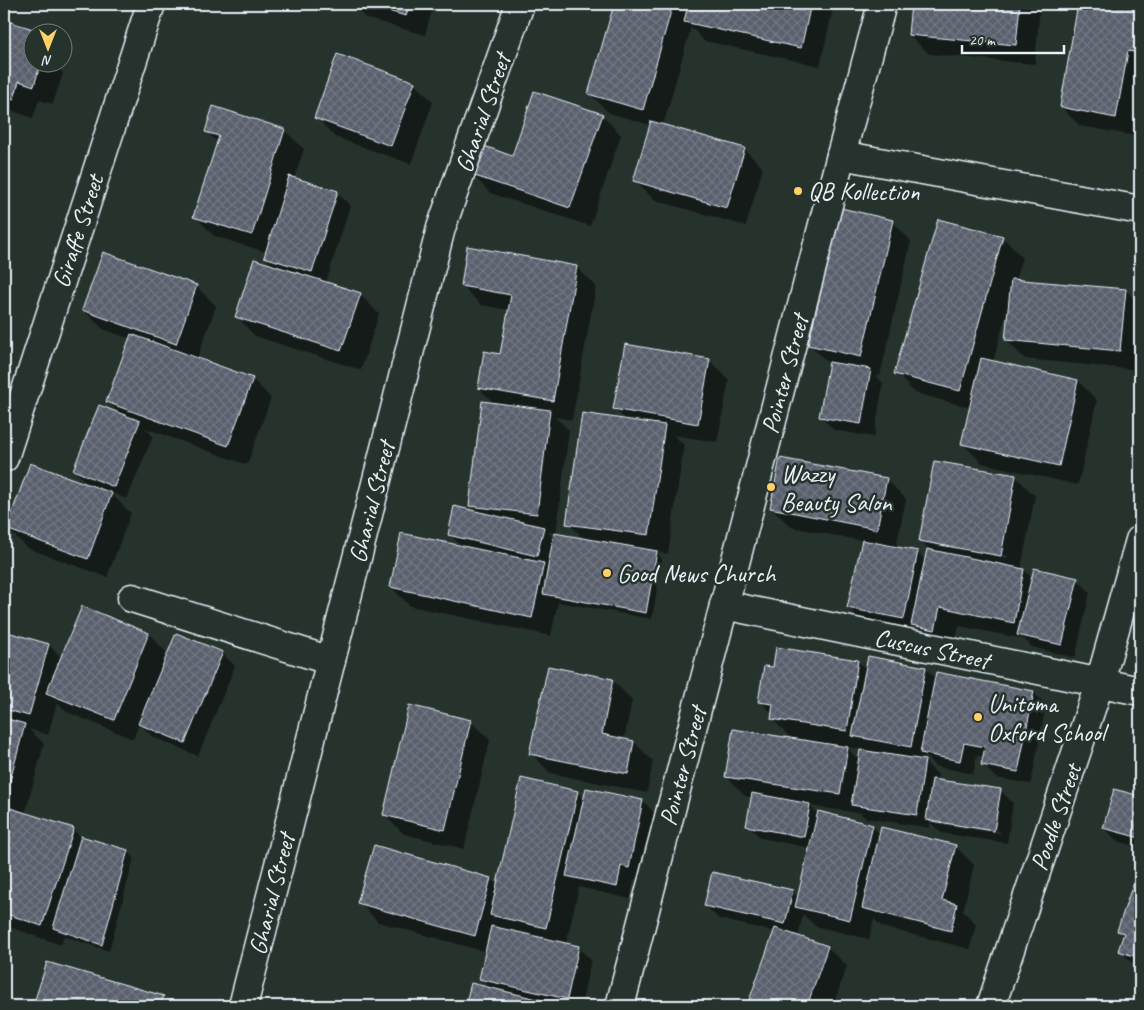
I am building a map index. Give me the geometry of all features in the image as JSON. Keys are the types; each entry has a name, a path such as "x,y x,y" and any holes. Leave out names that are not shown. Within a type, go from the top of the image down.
{"street":[{"name":"Giraffe Street","path":"4,458 151,4"},
{"name":"Gharial Street","path":"243,1006 441,228 520,4"},
{"name":"Pointer Street","path":"620,1006 882,4"},
{"path":"841,155 1140,210"},
{"name":"Poodle Street","path":"992,1006 1100,682 1140,540"},
{"path":"132,598 331,661"},
{"name":"Cuscus Street","path":"724,605 1140,691"}],"building":[{"path":"363,4 410,4 406,16"},
{"path":"614,4 673,4 643,110 588,94"},
{"path":"688,4 811,4 801,48 684,22"},
{"path":"911,4 1020,4 1016,45 908,35"},
{"path":"1078,4 1140,4 1140,53 1128,51 1116,118 1060,107"},
{"path":"4,20 22,26 22,72 38,72 34,86 19,81 14,99 4,96"},
{"path":"337,54 415,82 391,146 314,118"},
{"path":"534,91 603,114 570,208 469,174 479,144 512,156"},
{"path":"213,106 285,129 252,235 193,217 219,136 205,132"},
{"path":"651,121 745,148 727,208 633,181"},
{"path":"289,176 338,191 312,272 264,257"},
{"path":"841,208 893,220 861,357 808,345"},
{"path":"938,219 1003,236 960,391 894,374"},
{"path":"467,246 577,266 553,401 478,388 484,351 500,354 511,295 461,286"},
{"path":"103,252 197,285 176,344 82,310"},
{"path":"254,259 361,293 341,351 235,317"},
{"path":"1011,279 1126,289 1120,351 1005,340"},
{"path":"131,334 253,378 228,446 106,402"},
{"path":"625,344 710,359 698,424 613,409"},
{"path":"981,358 1078,380 1059,466 961,444"},
{"path":"829,362 871,369 861,424 819,417"},
{"path":"482,401 550,410 537,514 469,506"},
{"path":"99,405 140,421 114,487 73,470"},
{"path":"582,413 665,425 649,535 566,524"},
{"path":"780,458 887,478 877,529 770,508"},
{"path":"934,461 1016,475 1001,556 919,541"},
{"path":"30,463 112,493 88,559 6,529"},
{"path":"454,506 544,527 537,556 448,535"},
{"path":"401,533 544,563 532,618 390,587"},
{"path":"554,533 657,551 646,613 543,594"},
{"path":"862,540 918,551 904,619 847,608"},
{"path":"927,549 1024,569 1014,623 940,607 935,630 911,625"},
{"path":"1034,568 1078,578 1062,645 1017,635"},
{"path":"82,606 149,633 114,720 46,693"},
{"path":"4,631 49,644 29,716 4,709"},
{"path":"176,633 223,652 185,743 138,724"},
{"path":"776,647 858,660 847,731 771,719 773,704 758,702 764,666 773,667"},
{"path":"868,656 926,667 911,747 852,736"},
{"path":"548,666 613,679 602,734 634,741 628,774 529,754"},
{"name":"Unitoma Oxford School","path":"936,672 1034,691 1018,772 981,765 985,747 964,743 960,761 920,753"},
{"path":"409,705 471,720 445,830 383,815"},
{"path":"4,718 25,724 6,796 4,795"},
{"path":"733,729 848,747 840,794 725,777"},
{"path":"860,750 925,760 917,815 851,805"},
{"path":"521,778 578,791 546,928 490,915"},
{"path":"932,779 1001,789 994,831 926,820"},
{"path":"586,788 643,800 629,868 621,866 617,887 566,876"},
{"path":"1114,789 1140,796 1140,838 1103,828"},
{"path":"752,793 810,804 804,837 746,826"},
{"path":"4,806 74,828 42,926 4,913"},
{"path":"818,811 873,825 850,920 795,907"},
{"path":"881,827 956,845 942,900 957,904 951,931 862,908"},
{"path":"81,836 128,850 102,945 53,928"},
{"path":"374,845 491,878 475,936 357,903"},
{"path":"1140,863 1140,958 1118,951 1124,933 1117,931"},
{"path":"712,872 793,890 785,924 704,906"},
{"path":"491,926 579,946 567,999 479,979"},
{"path":"775,928 828,946 807,1006 747,1006"},
{"path":"47,962 164,996 160,1006 33,1006"},
{"path":"1140,979 1140,1006 1133,1006"},
{"path":"471,983 545,1001 543,1006 465,1006"}],"place":[{"name":"QB Kollection","path":"798,191"},
{"name":"Wazzy Beauty Salon","path":"771,487"},
{"name":"Good News Church","path":"607,573"},
{"name":"Unitoma Oxford School","path":"978,717"}]}
